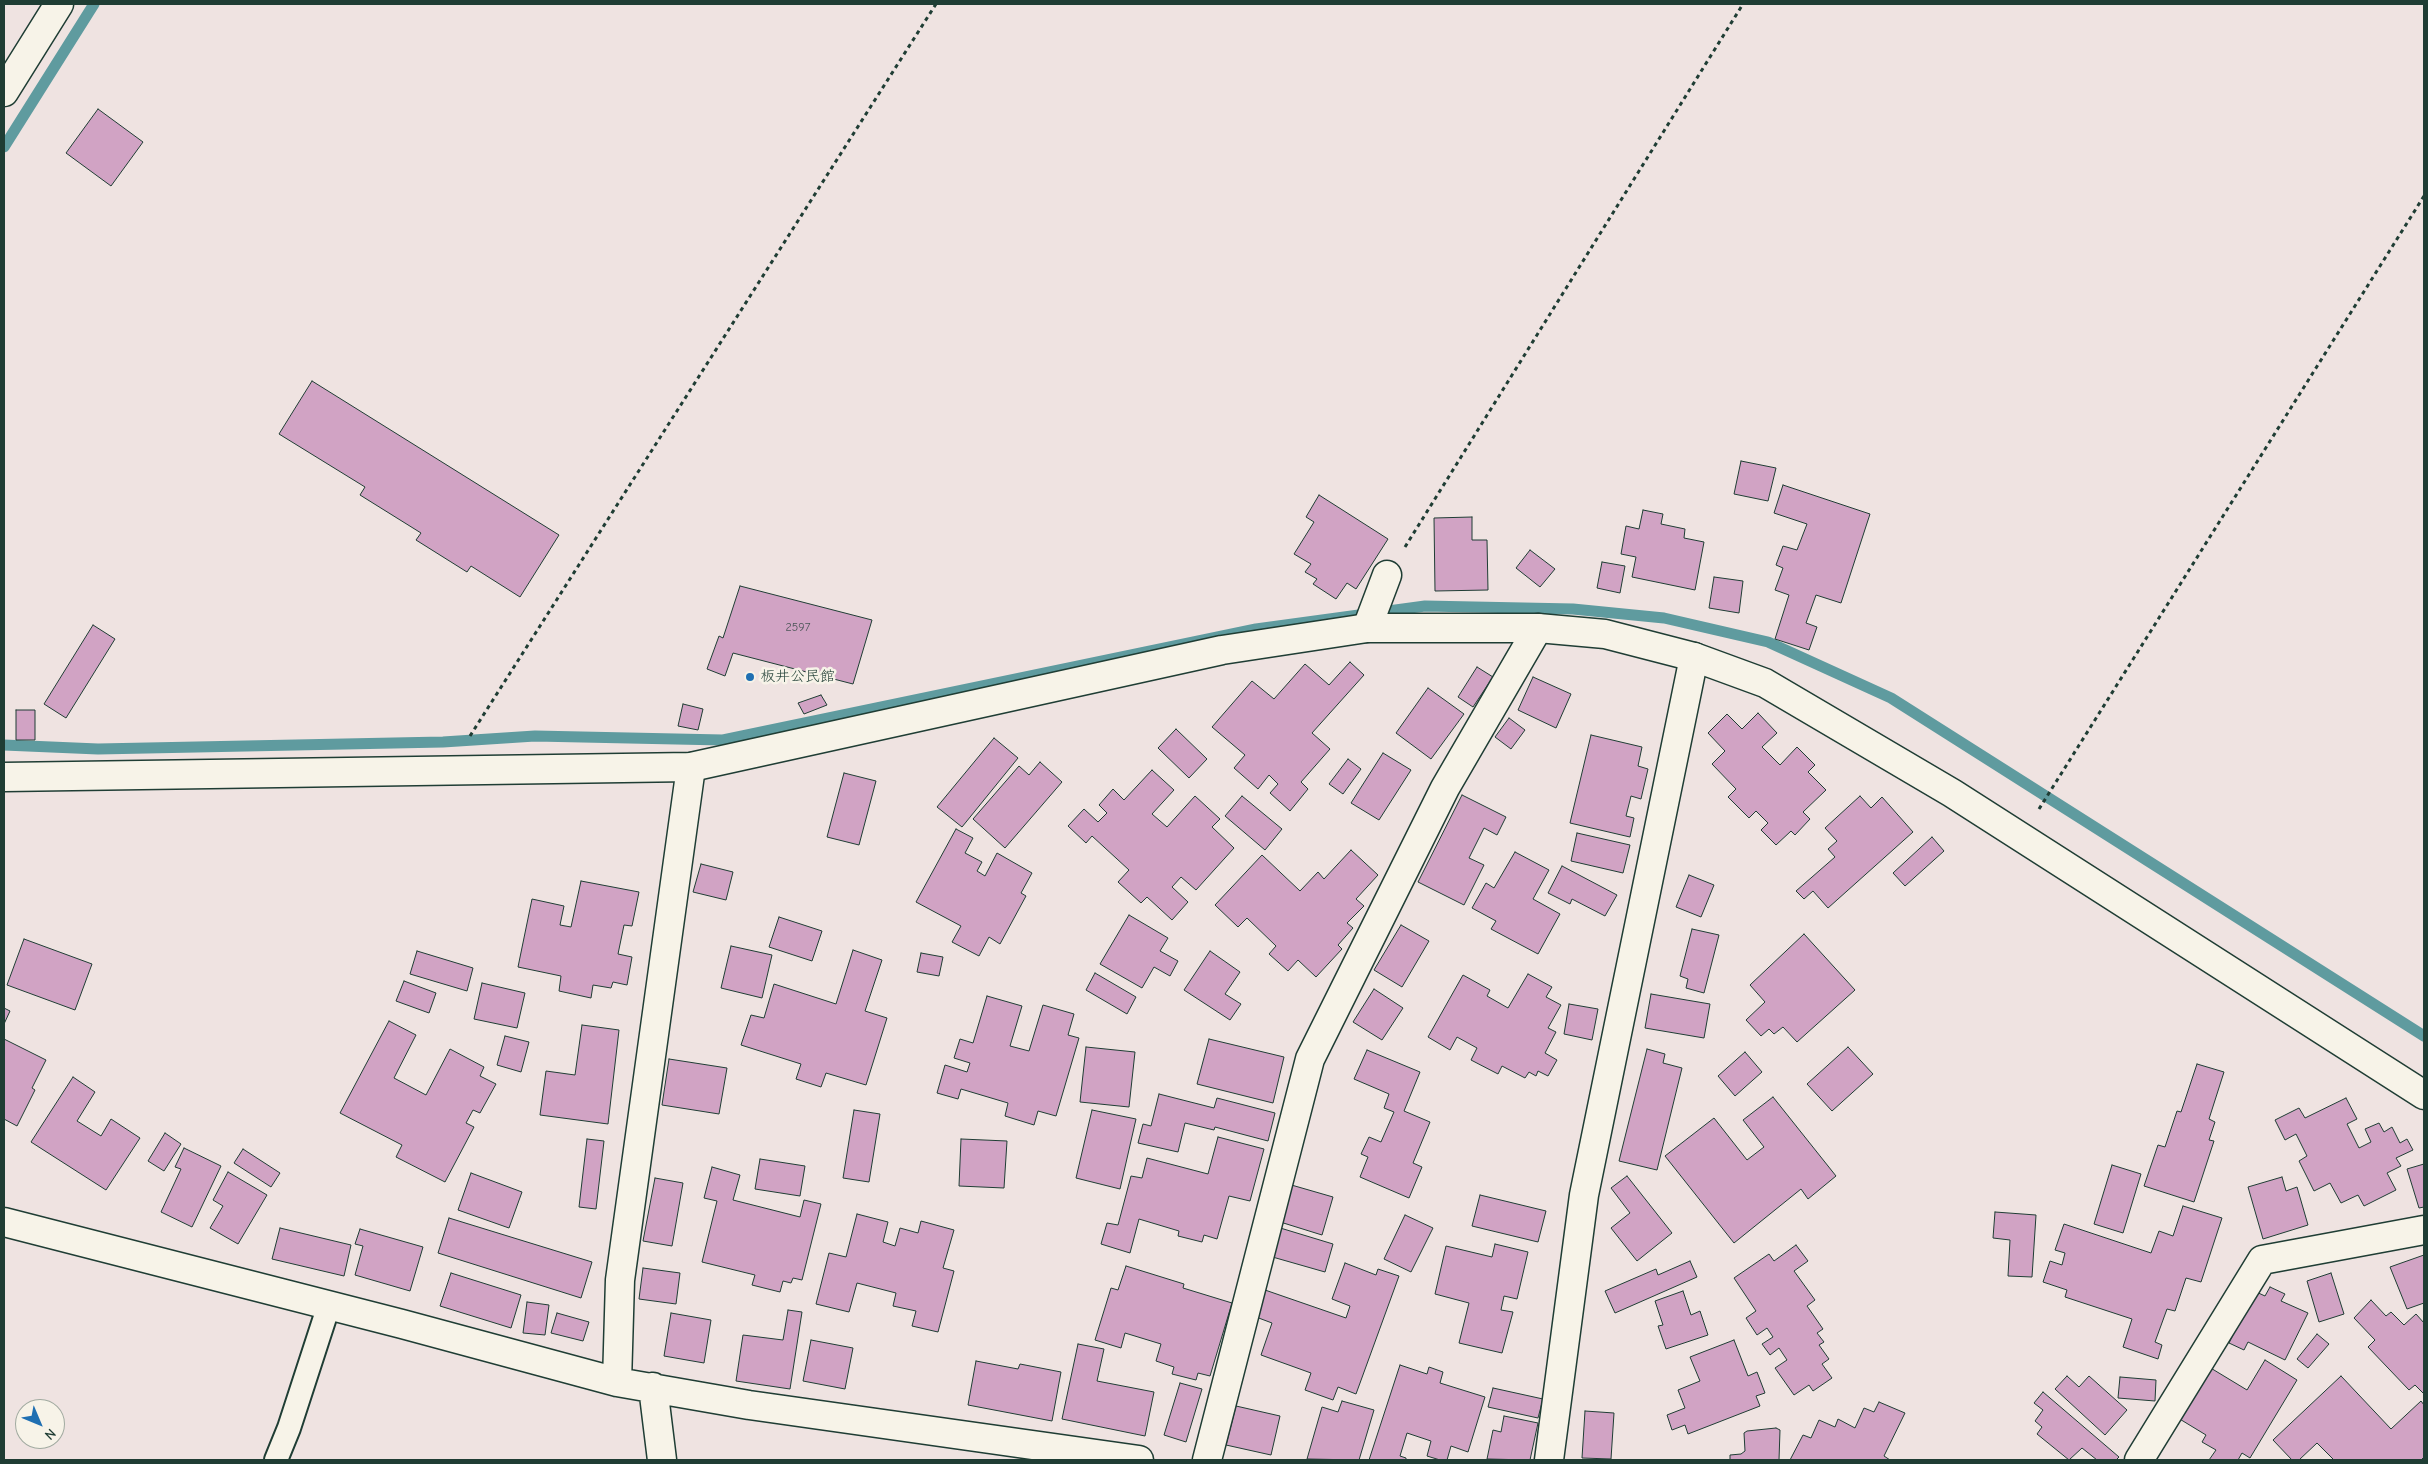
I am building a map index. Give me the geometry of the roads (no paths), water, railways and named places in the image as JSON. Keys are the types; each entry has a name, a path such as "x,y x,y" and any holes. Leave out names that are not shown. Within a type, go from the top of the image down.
{"street":[{"path":"4,92 59,4"},
{"path":"1367,628 1387,576"},
{"path":"4,778 691,767 1222,650 1367,628 1538,628 1605,634 1694,657 1765,683 1952,792 2424,1095"},
{"path":"1207,1460 1310,1059 1445,788 1538,628"},
{"path":"1549,1460 1584,1195 1694,657"},
{"path":"617,1382 620,1280 691,767"},
{"path":"4,1222 329,1305 617,1382 749,1405 1140,1460"},
{"path":"2140,1460 2262,1260 2424,1230"},
{"path":"652,1387 662,1460"}],"lane":[{"path":"276,1460 289,1428 329,1305"}],"waterway":[{"path":"4,147 94,4"},
{"path":"4,745 98,749 443,742 535,736 723,740 1256,629 1425,606 1573,609 1664,618 1768,642 1891,698 2424,1036"}],"place":[{"name":"板井公民館","path":"750,677"}]}
